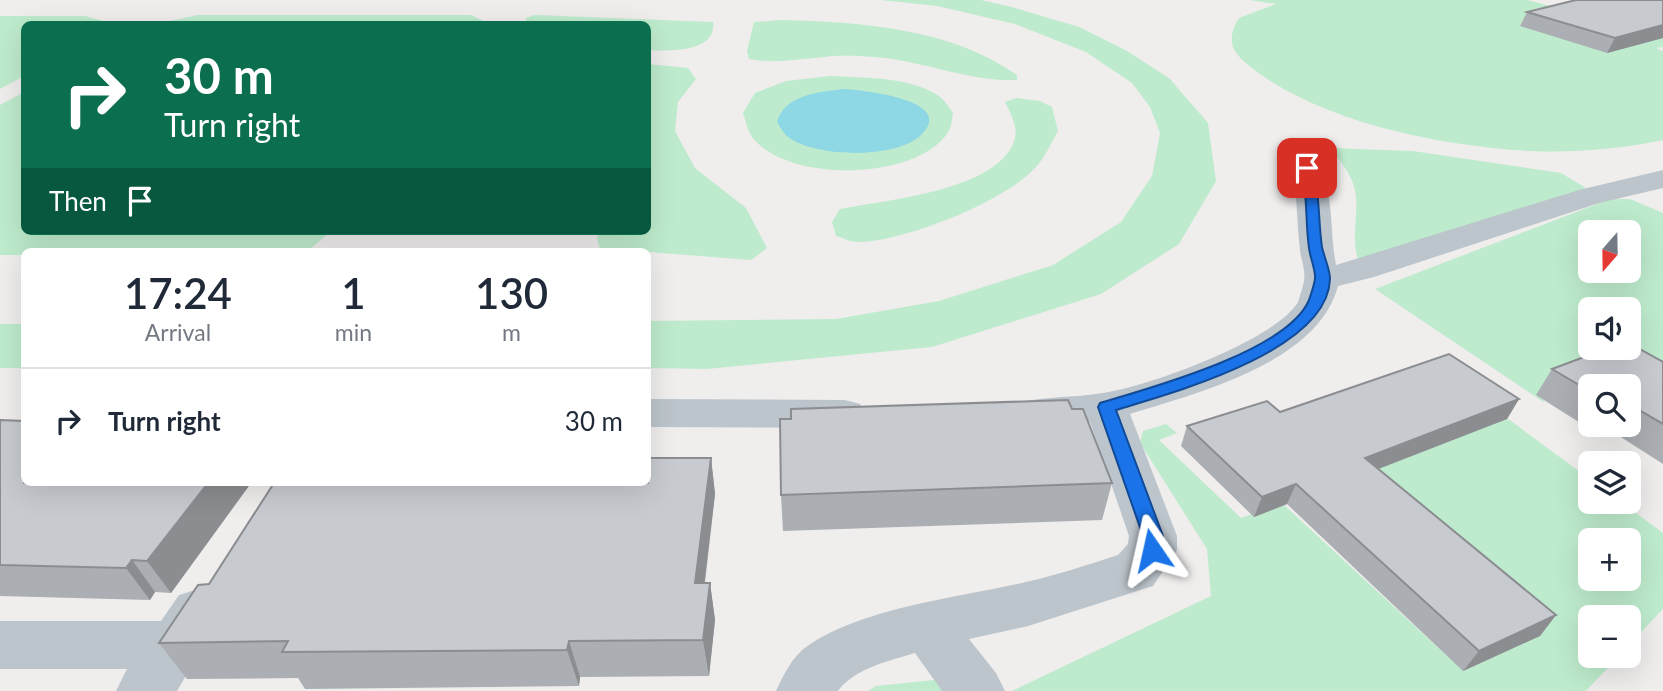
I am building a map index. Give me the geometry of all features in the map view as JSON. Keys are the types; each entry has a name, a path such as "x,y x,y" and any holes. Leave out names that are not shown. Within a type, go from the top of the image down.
{"street":[{"path":"992,415 1106,407 1234,364 1294,329 1315,304 1322,279 1315,248 1312,187 1304,160"},
{"path":"1322,279 1362,270 1590,195 1663,179"},
{"path":"1627,188 1663,203"},
{"path":"805,691 824,666 859,646 926,626 1040,601 1135,571 1152,550 1153,536 1106,407"},
{"path":"651,413 882,414"},
{"path":"145,691 220,578"},
{"path":"926,626 976,691"},
{"path":"0,645 176,645"}],"green space":[{"path":"881,0 981,0 1012,7 1079,27 1127,51 1169,78 1208,123 1216,181 1179,244 1101,294 932,347 707,369 651,368 651,321 836,319 939,301 1053,265 1121,222 1152,176 1160,133 1150,107 1132,83 1086,52 1015,24 937,6"},
{"path":"1250,0 1528,0 1663,37 1663,47 1656,48 1663,51 1663,140 1597,150 1530,151 1426,138 1354,119 1289,92 1260,74 1239,56 1233,48 1232,39 1239,18 1276,4"},
{"path":"198,15 471,15 484,21 169,21"},
{"path":"535,15 713,22 712,32 700,45 679,50 651,50 651,21 526,21 526,18"},
{"path":"0,16 85,16 104,21 21,21 21,78 0,89"},
{"path":"782,20 873,26 934,37 991,59 1017,75 1017,80 981,78 873,57 837,56 777,61 749,59 747,51 754,22"},
{"path":"651,64 688,68 696,79 678,102 675,131 695,168 746,208 767,248 751,260 651,252 651,248 600,248 598,235 651,235"},
{"path":"830,76 886,79 927,89 941,98 953,113 949,130 930,150 907,161 879,168 848,170 818,168 790,162 766,150 750,134 743,113 755,93 786,81"},
{"path":"21,94 21,235 326,235 312,248 21,248 21,255 0,255 0,105"},
{"path":"1016,98 1040,101 1052,107 1058,131 1039,164 1020,181 977,206 925,228 857,242 836,236 832,222 840,209 940,190 989,170 1006,156 1015,138 1014,124 1005,102"},
{"path":"1330,148 1413,151 1561,173 1586,188 1374,260 1358,259 1355,243 1355,190 1347,171"},
{"path":"1610,199 1630,199 1663,213 1663,399 1641,387 1641,374 1618,374 1611,370 1601,374 1578,374 1578,383 1542,398 1545,403 1375,289"},
{"path":"0,324 21,324 21,368 0,368"},
{"path":"1496,410 1578,470 1578,514 1637,514 1663,533 1663,609 1641,632 1641,605 1578,605 1578,668 1608,668 1586,691 1012,691 1211,596 1207,549 1140,443 1143,431 1166,424 1177,433 1159,440 1241,518 1282,503 1447,656 1519,626 1344,471"},
{"path":"934,680 943,691 868,691 876,686"}],"water":[{"path":"844,89 903,99 927,114 929,124 920,136 893,149 856,153 804,145 789,137 777,122 787,105 795,100 814,93"}],"building":[{"path":"1576,0 1663,0 1663,25 1615,38 1527,12"},
{"path":"1641,350 1663,362 1663,424 1641,411 1641,374 1578,374 1578,384 1552,369 1578,359 1641,360"},
{"path":"1449,354 1519,399 1365,458 1556,615 1479,651 1296,484 1262,497 1187,426 1267,401 1280,412"},
{"path":"1068,400 1072,409 1083,409 1112,483 781,495 780,419 791,419 791,409"},
{"path":"0,420 21,421 21,486 206,486 147,561 132,560 126,568 0,565"},
{"path":"651,458 711,458 695,583 710,583 703,640 569,641 567,650 282,652 288,641 159,643 198,585 209,584 272,486 651,486"}],"route":[{"path":"1152,550 1153,536 1106,407 1234,364 1294,329 1315,304 1322,279 1315,248 1312,187 1307,168"}]}
